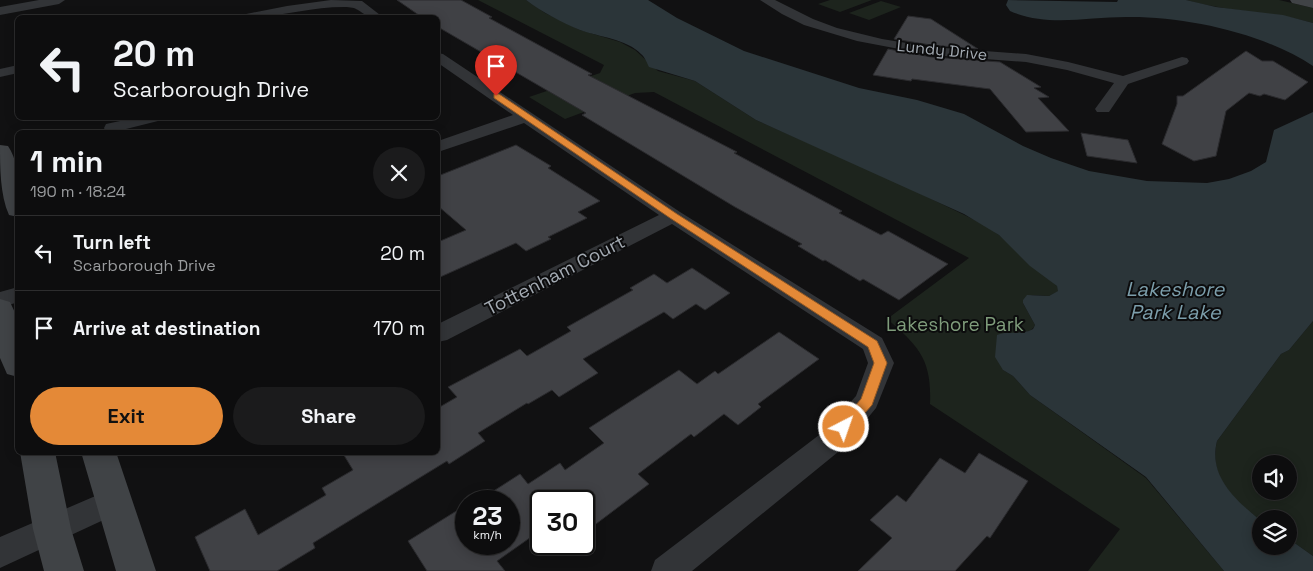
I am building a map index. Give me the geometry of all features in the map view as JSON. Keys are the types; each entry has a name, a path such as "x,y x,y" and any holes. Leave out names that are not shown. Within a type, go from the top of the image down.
{"street":[{"path":"0,11 59,0"},
{"path":"259,15 311,3 336,0 359,4 374,15"},
{"name":"Lundy Drive","path":"766,0 803,20 849,35 900,46 955,53 1012,56 1070,65 1123,81"},
{"path":"1297,0 1313,4"},
{"path":"440,59 527,116 673,216 873,344 881,363 867,401 833,440 667,571"},
{"path":"1103,109 1123,81 1182,61"},
{"path":"0,73 15,70"},
{"path":"440,146 527,116"},
{"path":"112,128 144,120"},
{"path":"1,158 15,201"},
{"name":"Tottenham Court","path":"440,333 673,216"},
{"path":"0,300 15,295"},
{"path":"0,309 15,356"},
{"path":"38,455 52,529 64,571"},
{"path":"99,455 136,571"},
{"path":"0,553 114,501"}],"green space":[{"name":"Lakeshore Park","path":"478,0 526,0 545,13 580,30 620,42 635,50 658,71 695,81 756,120 888,178 985,225 999,235 1057,286 1059,291 1049,296 1032,295 1023,303 1035,325 1026,332 1014,333 1003,370 1013,376 1030,395 1146,478 1224,571 1088,571 1120,529 930,404 929,376 921,355 908,337 887,319 969,258 654,92 635,93 565,119 529,97 600,73 604,65"},
{"path":"830,0 872,0 840,12 818,4"},
{"path":"1186,0 1279,0 1313,8 1313,23 1281,16 1217,7"},
{"path":"881,1 901,7 869,20 849,13"},
{"path":"1313,321 1313,556 1297,545 1297,510 1252,510 1252,513 1226,487 1216,466 1217,441 1281,354 1289,350"}],"water":[{"name":"Lakeshore Park Lake","path":"526,0 648,0 677,18 744,51 859,88 917,100 964,114 1023,146 1089,171 1147,181 1207,183 1229,179 1251,171 1266,162 1274,130 1313,112 1313,321 1289,350 1281,354 1217,441 1215,454 1220,477 1226,487 1252,513 1252,555 1297,555 1297,545 1313,556 1313,571 1224,571 1146,477 1030,395 1013,376 1003,370 995,357 997,335 1033,329 1035,325 1023,300 1027,295 1049,296 1058,291 1057,286 1030,266 999,235 964,214 756,120 695,81 649,67 642,55 628,45 580,30 545,13"},
{"path":"1008,0 1117,2 1118,0 1186,0 1216,7 1283,15 1313,23 1313,66 1272,45 1226,29 1154,18 1040,19 1010,11 1006,5"}],"building":[{"path":"397,0 461,0 492,17 489,18 592,74 588,75 737,152 734,153 842,211 839,213 881,235 888,231 948,264 899,300 863,279 860,281 825,260 823,261 798,246 802,244 735,207 582,115 586,113 440,28 440,15 419,15"},
{"path":"908,16 931,19 978,49 931,45 894,39"},
{"path":"888,49 931,57 1000,62 1041,87 1034,88 1049,97 1038,98 1069,131 1026,132 990,89 873,75"},
{"path":"1246,51 1262,61 1273,61 1308,82 1285,100 1264,94 1260,96 1249,93 1226,111 1216,156 1194,161 1162,144 1177,104 1177,96 1183,96"},
{"path":"1081,133 1128,140 1137,163 1087,156"},
{"path":"516,145 551,166 548,168 600,201 578,212 587,218 548,237 551,239 526,251 516,243 440,277 440,241 466,230 440,208 440,175"},
{"path":"692,268 730,293 705,310 696,304 673,319 664,312 583,359 598,373 559,397 552,390 478,433 485,441 449,464 447,461 313,543 315,548 277,571 210,571 195,537 245,509 258,535 326,495 322,488 353,470 344,455 440,455 440,407 457,397 448,387 520,349 527,356 571,331 567,327 633,290 630,288 654,274 667,283"},
{"path":"779,332 819,359 758,404 761,407 738,425 724,414 694,437 691,434 638,474 649,484 595,525 595,490 530,490 530,538 520,545 520,490 495,490 520,474 528,484 560,463 565,470 604,443 589,428 679,370 697,384 715,371 718,374"},
{"path":"979,453 1028,481 990,538 987,536 955,571 858,571 892,538 870,520 897,495 906,502 940,458 965,473"},
{"path":"455,512 455,555 506,555 497,561 505,571 427,571 408,541"}],"route":[{"path":"496,96 673,216 873,344 881,363 867,401 844,427"}]}
